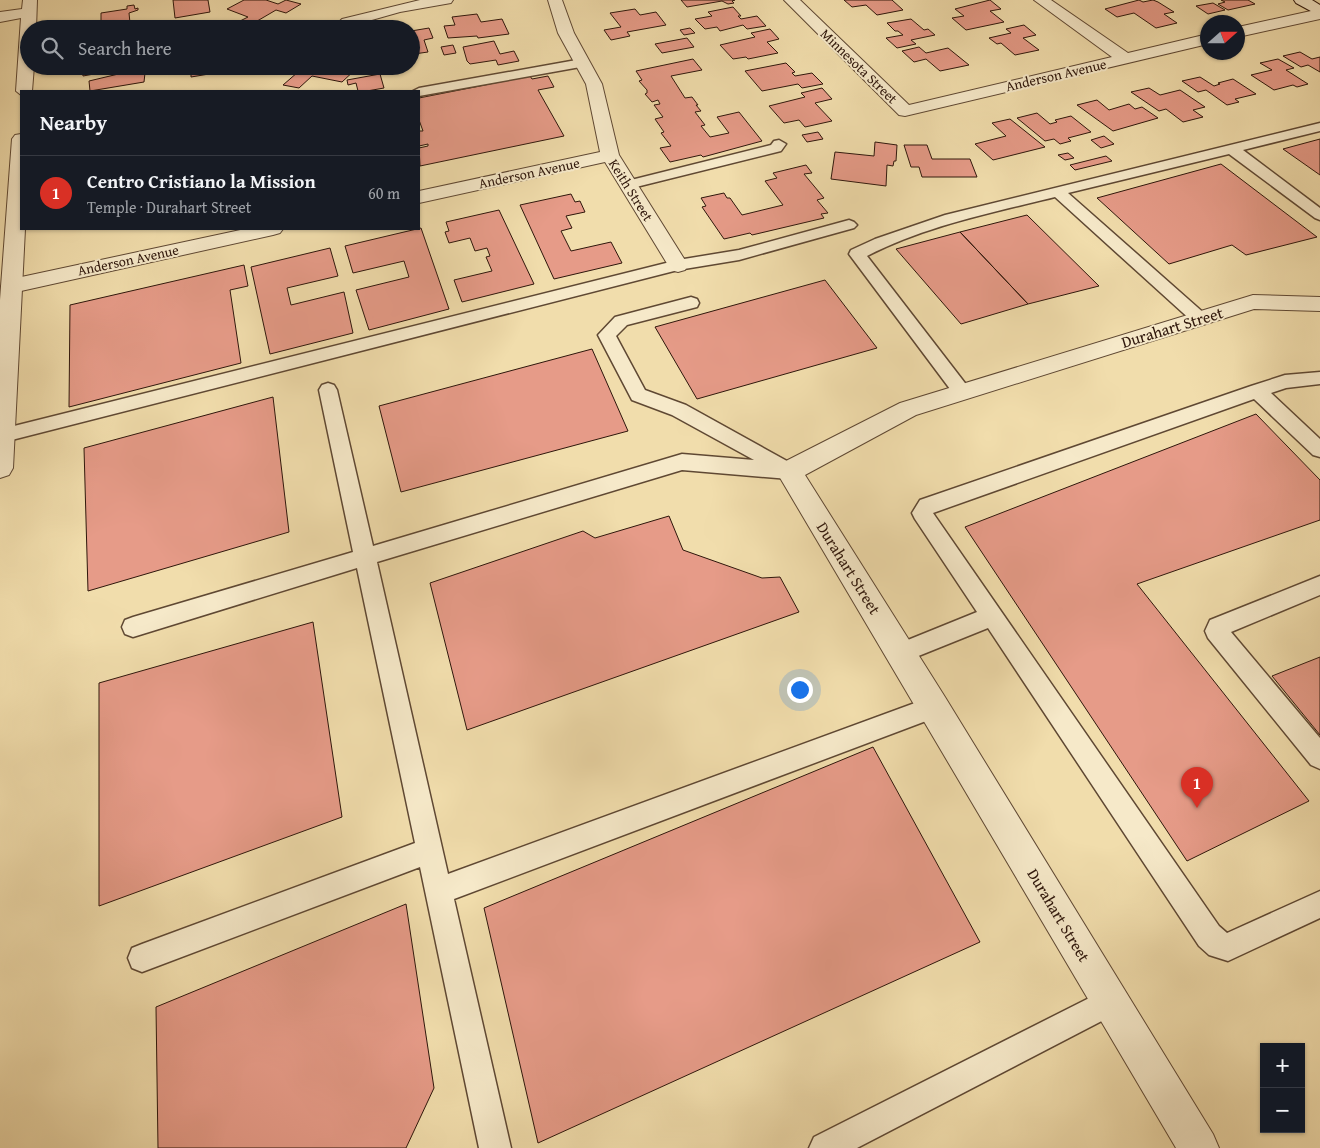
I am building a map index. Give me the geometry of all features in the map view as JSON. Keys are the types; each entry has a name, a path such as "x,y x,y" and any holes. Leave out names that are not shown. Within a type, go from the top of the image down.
{"street":[{"path":"355,20 400,8 446,0"},
{"name":"Keith Street","path":"555,0 566,33 594,84 610,155 678,264"},
{"name":"Minnesota Street","path":"791,0 905,111"},
{"path":"1041,0 1124,58"},
{"path":"0,16 30,6 29,20"},
{"path":"1245,30 1314,6"},
{"name":"Anderson Avenue","path":"905,111 1200,41"},
{"path":"24,90 25,75"},
{"name":"Anderson Avenue","path":"420,197 610,155"},
{"path":"0,468 20,165"},
{"name":"Anderson Avenue","path":"12,286 268,230"},
{"name":"Durahart Street","path":"1199,1148 934,707 789,471 908,409 962,392 1253,302 1320,304"}],"lane":[{"path":"420,92 582,63"},
{"path":"962,392 857,254 881,242 950,218 1176,164 1231,148 1320,127"},
{"path":"628,185 752,155 776,148 779,144"},
{"path":"1231,148 1320,215"},
{"path":"1057,191 1199,318"},
{"path":"2,436 678,264 739,255 849,225"},
{"path":"691,303 621,321 608,336 638,395 679,410 789,471"},
{"path":"1320,378 1285,382 1257,391 927,506 922,514 1209,936 1219,945 1228,947 1320,904"},
{"path":"328,390 494,1148"},
{"path":"1257,391 1320,450"},
{"path":"133,627 682,462 789,471"},
{"path":"1320,585 1218,627 1216,631 1320,757"},
{"path":"901,653 991,617"},
{"path":"438,891 934,707"},
{"path":"142,958 429,852"},
{"path":"824,1148 1111,1001"}],"building":[{"path":"173,0 208,0 210,12 175,18"},
{"path":"244,0 266,0 278,4 286,0 301,4 286,13 276,10 259,20 242,20 248,17 227,9"},
{"path":"681,0 735,0 732,1 734,3 728,4 722,1 687,7"},
{"path":"844,0 892,0 903,10 877,15 866,5 852,7"},
{"path":"990,0 1001,9 990,11 1004,22 966,30 952,18 964,16 955,9"},
{"path":"1139,0 1143,2 1153,0 1158,2 1174,12 1164,14 1177,23 1156,28 1134,13 1117,17 1105,9"},
{"path":"1221,0 1248,0 1255,4 1228,10 1218,4 1225,2"},
{"path":"1213,3 1225,10 1208,14 1196,6"},
{"path":"134,5 135,9 138,8 138,10 129,13 130,20 101,20 101,13 127,9 127,6"},
{"path":"733,7 741,16 738,16 741,19 757,16 766,26 747,29 743,25 720,31 717,27 705,29 695,19 712,16 708,12"},
{"path":"635,9 640,15 656,12 666,25 627,32 630,36 611,40 604,30 621,27 610,13"},
{"path":"477,14 481,22 502,19 509,34 478,38 477,36 448,38 444,26 455,25 452,17"},
{"path":"911,19 924,30 928,29 935,35 911,40 916,44 897,48 886,38 903,35 895,31 887,23"},
{"path":"1024,25 1036,35 1023,38 1039,50 1015,55 1001,43 997,44 989,38 1011,33 1006,29"},
{"path":"429,28 433,38 424,40 428,52 420,53 420,30"},
{"path":"690,28 695,33 684,35 680,30"},
{"path":"770,29 779,39 767,42 778,53 748,59 746,57 733,59 720,45 755,37 751,33"},
{"path":"687,38 694,47 662,53 655,44"},
{"path":"494,41 500,54 514,51 519,61 498,65 496,60 470,64 467,61 463,47"},
{"path":"453,45 456,53 444,55 441,47"},
{"path":"919,47 926,53 948,48 969,65 940,71 926,59 914,62 902,51"},
{"path":"1300,52 1312,59 1320,57 1320,72 1308,65 1301,67 1283,56"},
{"path":"693,59 702,70 671,76 685,98 692,97 698,105 696,105 701,111 695,112 705,125 701,126 710,137 729,133 717,117 739,112 762,141 703,157 701,155 670,162 660,148 671,146 661,133 664,132 655,119 663,117 654,105 660,104 658,100 652,102 645,94 647,90 639,81 642,80 636,71"},
{"path":"1278,59 1294,68 1286,70 1308,84 1297,87 1293,85 1274,90 1251,75 1272,70 1260,63"},
{"path":"786,63 795,72 792,73 795,76 812,73 823,84 802,88 798,84 762,91 745,71"},
{"path":"114,75 145,75 144,82 96,90 90,90 89,81"},
{"path":"295,75 350,75 342,82 312,76 299,88 283,85"},
{"path":"380,75 384,88 358,90 356,83 348,85 347,80"},
{"path":"530,76 532,79 548,76 554,87 538,90 564,136 420,166 420,148 428,146 428,144 420,146 420,131 423,131 420,123 420,98"},
{"path":"1200,77 1214,86 1233,79 1256,94 1235,99 1239,102 1227,105 1206,90 1198,92 1182,81"},
{"path":"822,88 832,99 815,103 832,121 805,127 799,120 784,123 769,106 805,97 801,93"},
{"path":"1149,88 1160,95 1180,90 1205,107 1193,110 1203,117 1183,122 1166,109 1159,111 1131,92"},
{"path":"1097,100 1109,110 1129,104 1135,109 1142,107 1158,118 1113,131 1077,105"},
{"path":"1037,113 1050,124 1057,122 1055,120 1071,116 1091,132 1068,138 1071,141 1060,144 1054,139 1045,141 1017,118"},
{"path":"1010,119 1045,147 993,160 975,144 1006,136 992,123"},
{"path":"818,132 823,139 807,142 802,135"},
{"path":"1104,136 1114,144 1101,148 1091,140"},
{"path":"1320,139 1320,175 1283,149"},
{"path":"875,142 897,145 896,161 894,161 893,166 887,165 886,186 831,179 835,152 874,156"},
{"path":"904,145 927,145 932,159 970,159 977,177 922,177 919,167 911,167"},
{"path":"1068,153 1074,158 1065,160 1058,155"},
{"path":"1106,156 1112,161 1075,170 1070,165"},
{"path":"1221,164 1317,237 1246,255 1232,245 1169,264 1097,198"},
{"path":"806,165 812,173 804,174 824,198 817,200 828,213 821,214 824,218 752,235 750,233 724,239 702,207 706,206 701,198 724,193 742,215 783,205 765,181 777,178 773,173"},
{"path":"571,194 575,202 580,201 585,212 566,216 572,228 561,231 571,251 611,242 622,263 554,279 520,205"},
{"path":"499,210 534,284 462,302 454,280 492,271 486,257 490,256 487,248 475,251 470,238 449,243 445,232 449,231 446,222"},
{"path":"1027,215 1099,286 1028,304 960,232"},
{"path":"420,228 449,309 369,330 356,290 409,277 404,261 353,273 345,246 413,230 420,230"},
{"path":"960,232 1028,304 961,324 896,249"},
{"path":"330,248 338,276 287,288 291,305 344,292 353,333 270,354 251,267"},
{"path":"244,265 248,286 230,290 241,363 69,407 70,305"},
{"path":"825,280 877,348 697,399 655,327"},
{"path":"592,349 628,431 401,492 379,406"},
{"path":"273,397 289,532 88,591 84,448"},
{"path":"1256,414 1320,480 1320,520 1137,584 1309,801 1187,861 965,527"},
{"path":"669,516 683,550 762,578 780,577 799,612 467,730 430,583 583,531 595,538"},
{"path":"313,622 342,817 99,906 99,683"},
{"path":"1320,657 1320,735 1272,676"},
{"path":"873,747 980,942 538,1143 484,908"},
{"path":"406,904 434,1088 406,1148 158,1148 156,1007"}],"place":[{"name":"Centro Cristiano la Mission","path":"1197,808"}]}
